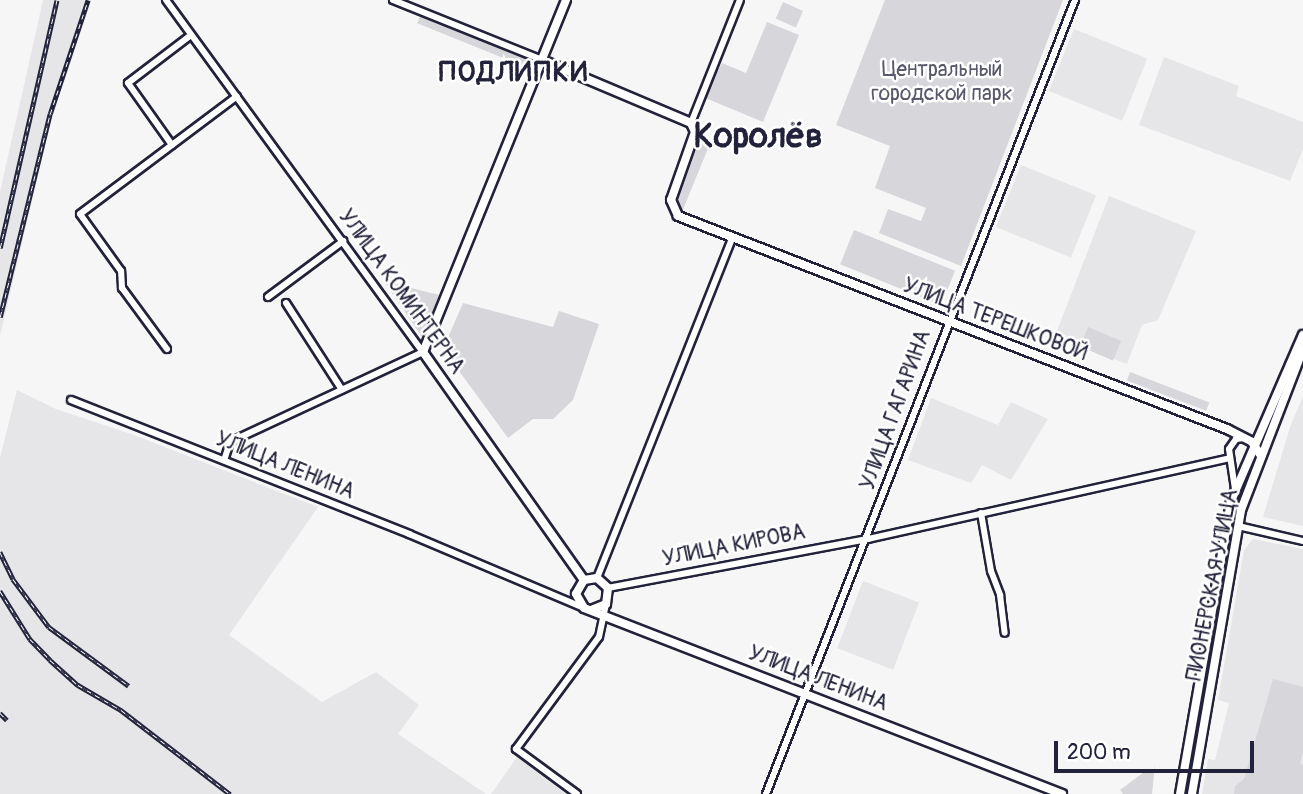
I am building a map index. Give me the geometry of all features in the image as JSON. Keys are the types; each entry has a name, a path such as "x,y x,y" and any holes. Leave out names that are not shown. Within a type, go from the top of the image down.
{"main road":[{"path":"423,352 566,0"},
{"path":"542,60 691,123"},
{"name":"УЛИЦА ТЕРЕШКОВОЙ","path":"691,123 695,132 671,201 678,216 1254,444"},
{"name":"ПИОНЕРСКАЯ УЛИЦА","path":"1180,794 1228,513 1235,489 1303,335"},
{"name":"ПИОНЕРСКАЯ УЛИЦА","path":"1192,794 1238,526 1261,456 1303,349"},
{"name":"УЛИЦА КОМИНТЕРНА","path":"423,352 584,580"},
{"path":"1254,444 1261,456"},
{"path":"597,578 608,588 606,604 587,609 576,594 584,580 597,578"},
{"name":"УЛИЦА ЛЕНИНА","path":"587,609 1062,794"}],"street":[{"name":"УЛИЦА КОМИНТЕРНА","path":"166,0 423,352"},
{"path":"393,0 542,60"},
{"path":"691,123 740,0"},
{"name":"УЛИЦА ГАГАРИНА","path":"766,794 868,539 948,321 1075,0"},
{"path":"172,145 128,83 191,35"},
{"path":"167,349 122,288 121,271 80,214 237,96"},
{"path":"597,578 733,237"},
{"path":"268,297 343,241"},
{"path":"286,303 342,390"},
{"path":"224,460 230,442 423,352"},
{"name":"УЛИЦА ЛЕНИНА","path":"71,400 587,609"},
{"path":"1235,489 1229,458 1231,443 1244,438"},
{"name":"УЛИЦА КИРОВА","path":"608,588 868,539 1229,458"},
{"path":"981,513 991,571 1000,594 1005,633"},
{"path":"1238,526 1303,541"},
{"path":"562,598 576,594"},
{"path":"577,794 516,749 599,637 606,615 606,604"}],"shaded area":[{"path":"43,0 91,0 51,120 0,336 0,192"},
{"path":"1074,29 1147,59 1122,121 1049,91"},
{"path":"1164,57 1239,86 1236,96 1303,122 1303,149 1290,181 1139,125"},
{"path":"1021,165 1096,195 1071,257 996,227"},
{"path":"1109,196 1196,231 1158,320 1142,325 1127,364 1055,336"},
{"path":"17,390 56,409 137,436 318,507 229,635 322,702 376,672 419,705 398,734 486,794 0,794 0,458"},
{"path":"1303,396 1303,526 1263,517 1290,427"},
{"path":"931,398 998,425 1011,402 1048,419 1011,480 982,465 971,483 908,460"},
{"path":"1253,539 1303,549 1303,794 1202,794 1208,759 1215,760 1229,703 1218,700 1244,550"},
{"path":"863,581 919,603 893,670 837,648"},
{"path":"517,757 566,794 491,794"}],"green space":[{"name":"Центральный городской парк","path":"885,0 1063,0 961,266 879,233 888,209 921,221 926,208 875,188 890,146 836,125"},
{"path":"783,2 803,11 796,27 776,18"},
{"path":"421,14 533,59 529,69 417,23"},
{"path":"767,22 799,35 763,122 703,97 722,63 746,73"},
{"path":"695,140 709,146 682,212 677,210 674,201"},
{"path":"854,230 955,271 941,305 840,264"},
{"path":"384,281 439,295 422,337"},
{"path":"463,303 553,327 559,311 599,324 573,400 553,419 533,419 508,438 443,349"},
{"path":"1088,327 1121,341 1113,360 1080,346"},
{"path":"1130,372 1209,402 1206,411 1127,380"},
{"path":"1273,679 1303,687 1303,751 1300,763 1303,765 1303,794 1234,794 1235,786 1244,779"},
{"path":"1155,765 1152,794 1123,794 1120,790 1144,772 1153,773"}],"railway":[{"path":"0,248 57,0"},
{"path":"0,317 50,114 88,0"},
{"path":"0,552 13,579 49,627 129,686"},
{"path":"0,591 30,639 78,685 121,710 230,794"},
{"path":"0,713 7,720"}],"district":[{"name":"ПОДЛИПКИ","path":"514,73"},
{"name":"Королёв","path":"758,136"}]}
